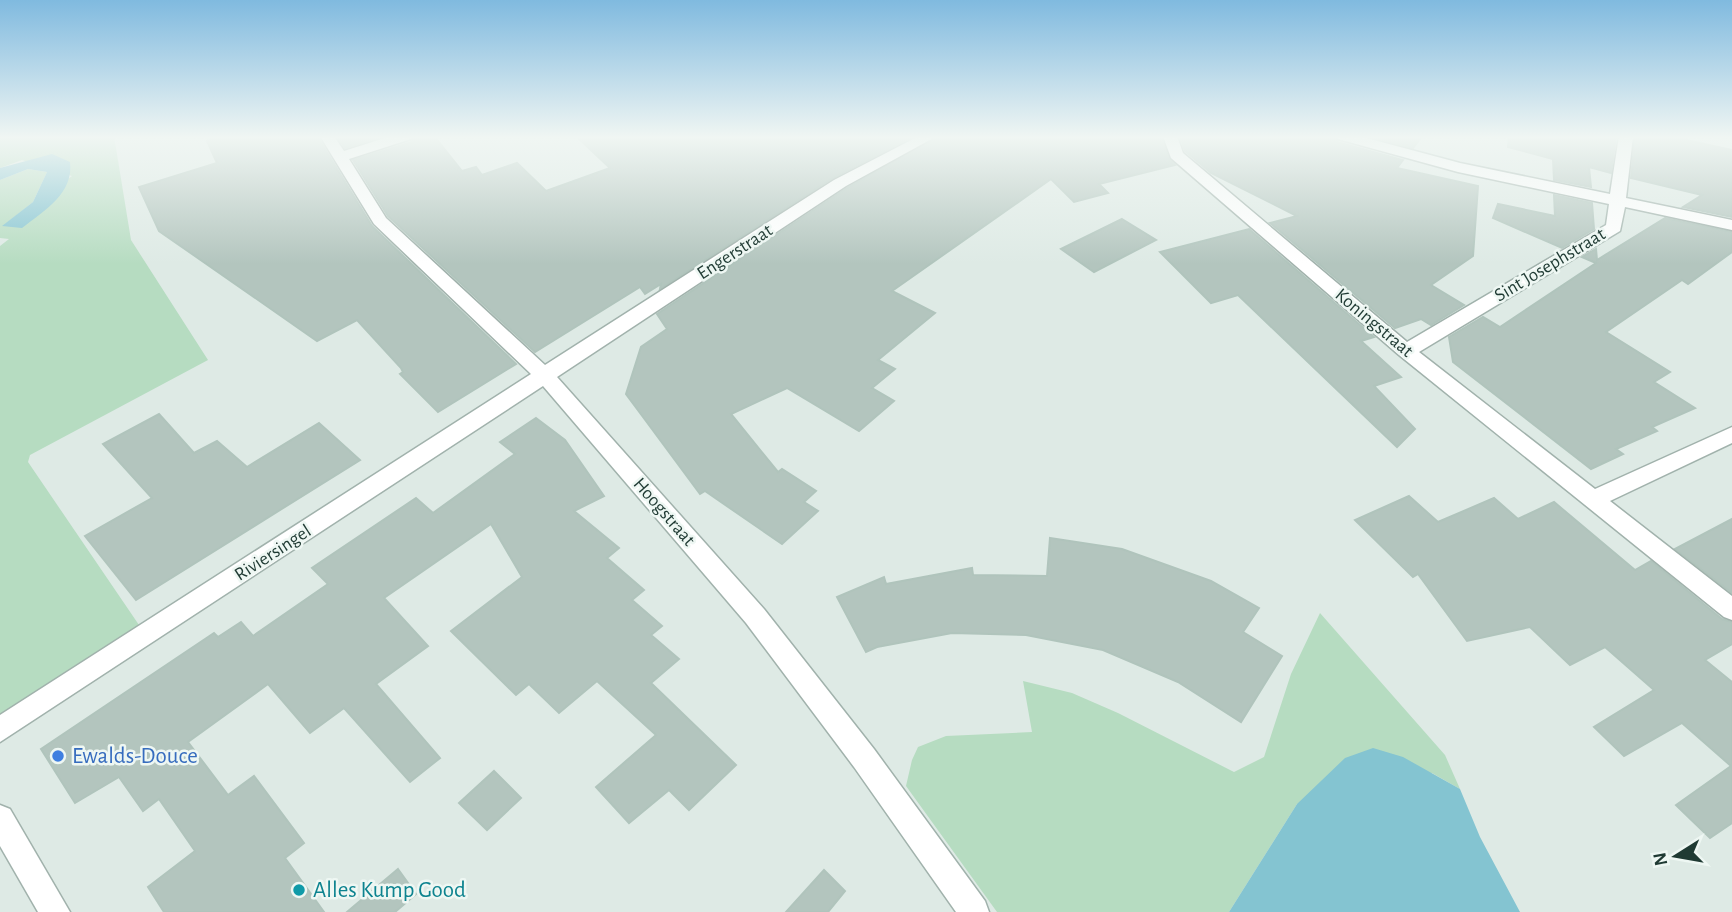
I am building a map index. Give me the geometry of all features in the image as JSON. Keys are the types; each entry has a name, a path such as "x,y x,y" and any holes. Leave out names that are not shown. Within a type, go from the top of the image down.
{"street":[{"name":"Hoogstraat","path":"352,179 380,221 545,376 755,616 864,758 974,912"},
{"name":"Engerstraat","path":"545,376 849,179"},
{"name":"Koningstraat","path":"1203,179 1406,351 1732,610"},
{"path":"1512,179 1732,225"},
{"name":"Sint Josephstraat","path":"1406,351 1614,227 1621,179"},
{"name":"Riviersingel","path":"0,730 545,376"},
{"path":"1591,500 1732,434"},
{"path":"0,819 55,912"}],"green space":[{"path":"44,179 33,202 3,226 68,179 121,179 131,240 208,360 30,455 28,462 139,625 0,715 0,246 9,239 0,238 0,180"},
{"path":"1320,613 1445,755 1460,789 1432,773 1297,804 1229,912 997,912 906,786 918,747 946,736 1032,732 1023,681 1072,693 1118,713 1234,772 1264,757 1291,674"}],"water":[{"path":"44,179 68,179 56,200 22,228 2,226 33,202"},
{"path":"1373,748 1403,757 1460,789 1480,837 1520,912 1229,912 1297,804 1345,758"}],"building":[{"path":"166,179 343,179 372,226 516,364 438,412 400,374 403,372 401,368 357,320 317,341 159,231 139,187"},
{"path":"365,179 533,179 546,191 581,179 832,179 660,289 661,284 645,294 640,287 535,352 388,216"},
{"path":"864,179 1121,179 1099,184 1108,193 1074,202 1051,179 892,291 935,313 878,360 895,369 872,388 894,401 859,431 787,388 731,414 778,472 782,469 816,491 804,502 818,511 782,544 705,491 700,494 626,394 641,347 667,329 657,314"},
{"path":"1222,179 1445,179 1478,186 1473,256 1431,285 1464,305 1431,325 1421,319 1395,328 1270,223 1297,216"},
{"path":"1590,179 1591,187 1554,180"},
{"path":"1633,179 1732,179 1732,217 1683,207 1702,195"},
{"path":"1554,195 1592,203 1594,229 1562,248 1493,218 1498,204 1555,216"},
{"path":"1665,218 1732,232 1732,252 1688,284 1682,280 1606,332 1670,372 1654,382 1695,408 1652,427 1657,431 1616,449 1623,454 1591,469 1453,362 1449,337 1483,317 1500,327 1596,263 1582,257 1596,249 1597,260"},
{"path":"1122,219 1156,240 1094,272 1061,249"},
{"path":"1249,229 1374,337 1361,341 1401,377 1374,386 1415,429 1397,447 1238,295 1211,303 1160,252"},
{"path":"159,414 194,453 217,441 247,467 319,423 360,460 136,600 85,536 152,498 103,444"},
{"path":"536,418 565,440 604,496 574,511 619,548 607,558 644,590 632,600 662,626 651,635 679,659 651,683 736,765 689,810 669,790 629,823 596,787 656,735 597,681 559,713 529,684 516,695 451,631 522,577 491,524 384,598 428,646 376,684 440,758 410,782 344,708 310,733 268,684 188,742 228,795 254,776 304,843 285,858 324,912 164,912 148,887 195,851 159,799 143,811 119,777 75,803 41,749 214,633 218,637 241,622 253,636 328,584 312,568 416,498 433,513 515,454 500,442"},
{"path":"1409,496 1438,522 1494,498 1518,519 1554,502 1635,570 1651,561 1722,619 1732,622 1732,644 1705,660 1732,682 1732,823 1710,838 1676,805 1731,766 1682,723 1624,756 1594,727 1654,690 1605,647 1570,665 1530,627 1467,641 1418,574 1413,577 1355,520"},
{"path":"1732,519 1732,593 1675,549"},
{"path":"1050,538 1122,549 1211,581 1259,608 1243,632 1282,656 1241,722 1178,682 1103,650 1026,635 952,633 877,647 866,652 837,597 884,577 886,584 972,568 973,575 1047,576"},
{"path":"494,771 521,798 487,830 459,803"},
{"path":"398,869 416,894 395,912 347,912"},
{"path":"824,870 845,891 828,912 786,912"}],"place":[{"name":"Ewalds-Douce","path":"58,756"},
{"name":"Alles Kump Good","path":"299,890"}]}
